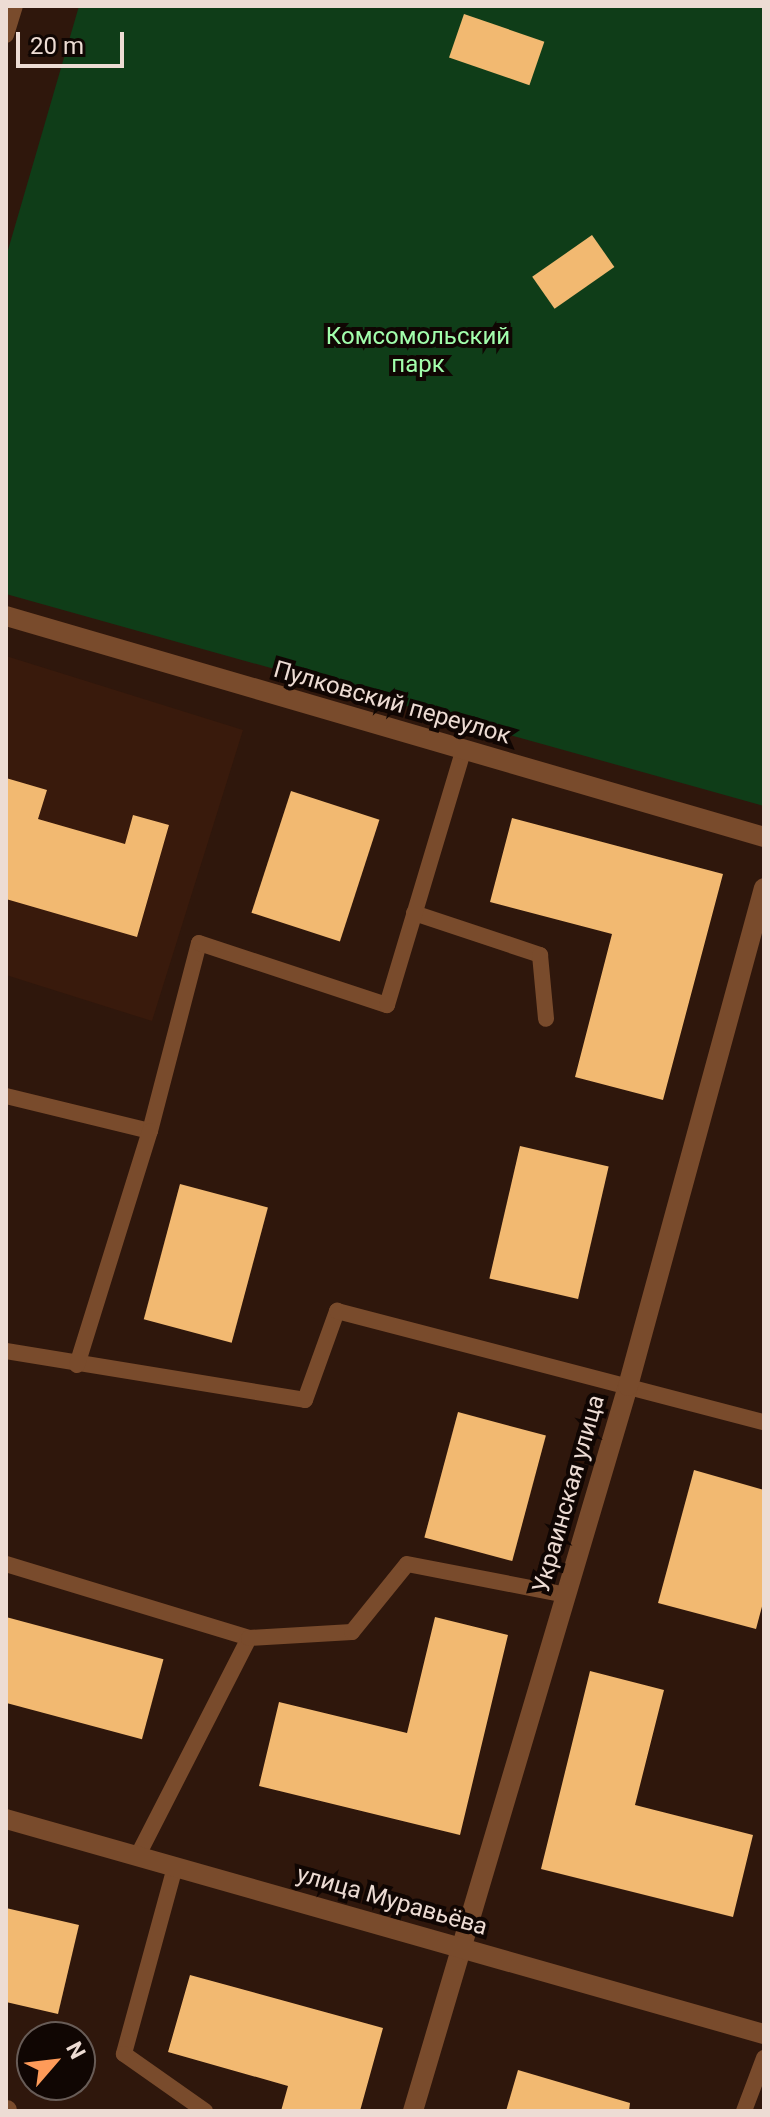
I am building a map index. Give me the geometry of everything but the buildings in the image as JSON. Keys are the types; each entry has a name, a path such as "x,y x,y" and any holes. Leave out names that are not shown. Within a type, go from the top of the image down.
{"street":[{"name":"Пулковский переулок","path":"6,616 764,837"},
{"name":"Украинская улица","path":"413,2111 459,1946 628,1386 764,888"},
{"name":"улица Муравьёва","path":"6,1819 764,2034"}],"lane":[{"path":"6,35 15,6"},
{"path":"77,1365 150,1131 199,943 387,1005 463,751"},
{"path":"414,913 540,955 546,1019"},
{"path":"6,1096 150,1131"},
{"path":"6,1351 305,1400 337,1311 764,1422"},
{"path":"6,1564 249,1638 352,1632 407,1564 567,1595"},
{"path":"137,1857 249,1638"},
{"path":"175,1867 124,2054 205,2111"},
{"path":"744,2111 764,2058"}],"shaded area":[{"path":"6,656 243,730 152,1021 6,975"}],"green space":[{"name":"Комсомольский парк","path":"79,6 764,6 764,806 6,594 6,257"}]}
